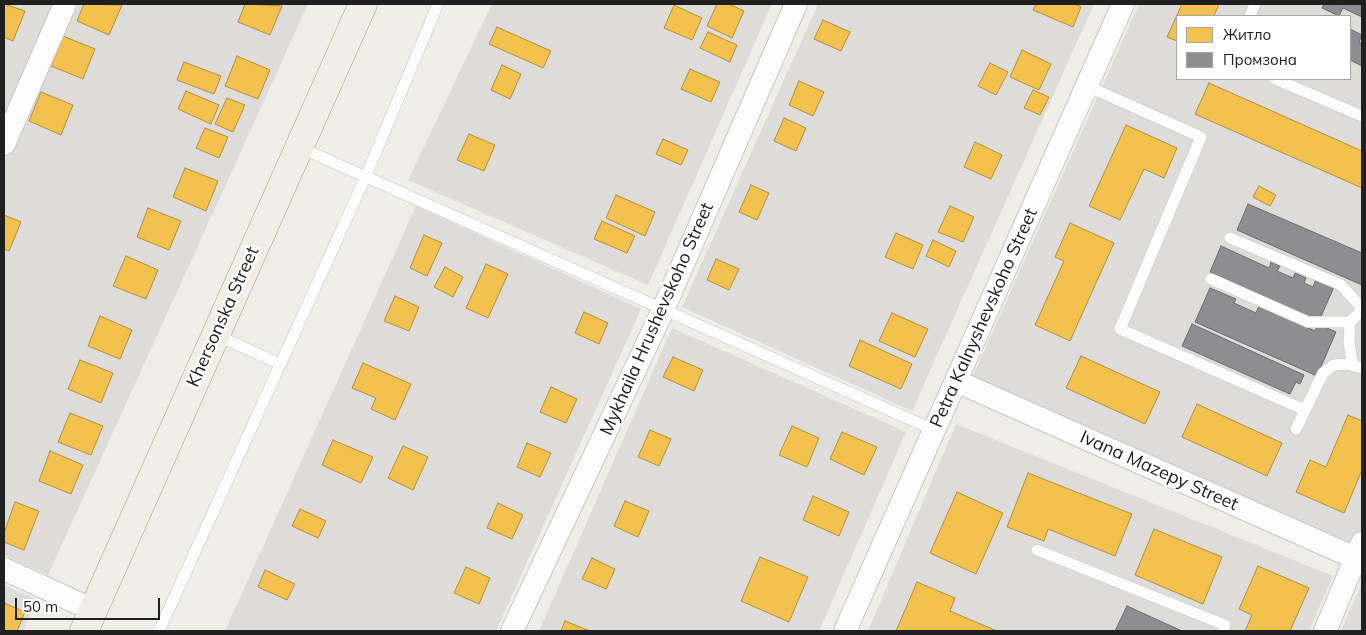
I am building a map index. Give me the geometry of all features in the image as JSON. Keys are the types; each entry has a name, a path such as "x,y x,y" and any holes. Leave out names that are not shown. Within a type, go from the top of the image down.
{"main road":[{"name":"Khersonska Street","path":"88,621 363,4"}],"street":[{"path":"4,144 65,4"},
{"name":"Mykhaila Hrushevskoho Street","path":"512,631 663,310 796,4"},
{"name":"Petra Kalnyshevskoho Street","path":"845,631 1124,4"},
{"name":"Ivana Mazepy Street","path":"956,381 1360,554"},
{"path":"1325,631 1360,554"},
{"path":"4,568 88,621"}],"lane":[{"path":"159,631 366,176 438,4"},
{"path":"1277,80 1362,116"},
{"path":"1087,86 1201,137 1120,329 1305,410"},
{"path":"299,147 934,430"},
{"path":"1230,238 1341,285 1362,309 1350,322 1349,343 1358,367 1334,365 1322,373 1296,430"},
{"path":"1211,279 1308,322 1350,322"},
{"path":"216,335 280,364"},
{"path":"1037,550 1225,625 1223,631"}],"shaded area":[{"path":"4,4 57,4 4,126"},
{"path":"72,4 308,4 48,575 4,555 4,163"},
{"path":"492,4 772,4 648,285 408,180"},
{"path":"818,4 1094,4 912,411 682,307"},
{"path":"1139,4 1362,4 1362,533 1356,548 971,380"},
{"path":"416,206 641,309 496,631 225,631"},
{"path":"672,328 906,432 819,631 539,631"},
{"path":"956,424 1333,576 1309,631 868,631"},
{"path":"1362,583 1362,631 1341,631"},
{"path":"4,585 37,600 23,631 4,631"}],"building: Житло":[{"path":"4,4 25,11 13,41 4,37"},
{"path":"84,4 122,5 109,35 77,21"},
{"path":"245,4 282,6 270,35 238,22"},
{"path":"717,4 729,4 744,11 732,38 707,26"},
{"path":"1036,4 1075,4 1081,7 1073,27 1033,10"},
{"path":"1182,4 1219,4 1214,15 1177,15"},
{"path":"674,5 702,18 692,40 664,28"},
{"path":"1176,17 1176,41 1167,37"},
{"path":"823,20 850,32 841,51 814,39"},
{"path":"497,27 551,51 543,68 489,44"},
{"path":"708,32 737,45 730,62 700,48"},
{"path":"63,36 95,49 83,79 51,66"},
{"path":"1022,50 1051,64 1039,90 1010,77"},
{"path":"237,56 270,70 258,99 225,86"},
{"path":"184,62 221,76 214,94 177,80"},
{"path":"990,63 1008,72 996,95 978,86"},
{"path":"502,65 521,74 510,99 491,90"},
{"path":"690,69 720,82 711,102 681,89"},
{"path":"799,81 824,92 813,116 789,105"},
{"path":"1209,83 1362,151 1362,188 1195,114"},
{"path":"1033,90 1049,97 1040,115 1024,108"},
{"path":"186,91 219,105 211,124 178,109"},
{"path":"41,92 73,105 61,135 29,121"},
{"path":"227,98 245,105 233,132 215,124"},
{"path":"784,118 806,128 796,151 774,141"},
{"path":"1126,125 1177,148 1164,178 1144,169 1120,220 1089,206"},
{"path":"205,128 228,137 219,158 196,148"},
{"path":"469,134 495,145 484,171 457,160"},
{"path":"663,139 688,150 681,165 656,154"},
{"path":"975,142 1002,155 991,179 964,167"},
{"path":"185,168 218,181 206,211 173,197"},
{"path":"751,185 769,193 757,220 739,212"},
{"path":"1259,186 1276,195 1270,206 1253,197"},
{"path":"616,195 655,212 645,236 606,218"},
{"path":"950,206 974,217 963,242 938,232"},
{"path":"148,208 181,221 169,250 137,237"},
{"path":"4,215 21,222 9,251 4,249"},
{"path":"602,221 635,236 627,253 594,239"},
{"path":"1070,223 1114,243 1070,341 1035,325 1064,261 1055,257"},
{"path":"896,233 923,245 913,269 885,257"},
{"path":"424,235 442,243 427,276 410,268"},
{"path":"933,240 956,251 949,267 926,256"},
{"path":"126,256 158,270 146,299 113,286"},
{"path":"716,259 739,269 729,290 707,280"},
{"path":"486,264 508,274 488,318 466,308"},
{"path":"445,267 463,277 453,297 434,287"},
{"path":"395,296 419,307 409,331 384,321"},
{"path":"584,312 608,323 599,344 575,333"},
{"path":"892,313 928,329 915,357 879,341"},
{"path":"100,316 132,330 120,359 88,346"},
{"path":"860,340 912,364 901,389 849,366"},
{"path":"1081,356 1160,392 1145,424 1066,388"},
{"path":"673,357 703,370 694,391 663,377"},
{"path":"80,360 113,373 101,403 68,389"},
{"path":"363,363 411,384 395,420 371,409 376,398 352,388"},
{"path":"551,387 577,399 566,423 540,412"},
{"path":"1197,404 1282,443 1267,476 1182,437"},
{"path":"70,413 103,426 91,455 58,442"},
{"path":"1348,415 1362,421 1362,470 1344,513 1296,492 1310,460 1326,467"},
{"path":"792,426 819,438 807,467 779,455"},
{"path":"650,430 671,439 659,466 638,457"},
{"path":"842,432 877,447 864,475 830,459"},
{"path":"333,440 373,457 361,483 322,465"},
{"path":"527,443 551,453 540,477 517,467"},
{"path":"403,446 428,457 413,490 388,478"},
{"path":"50,451 83,465 71,494 39,481"},
{"path":"1028,473 1132,514 1115,556 1048,529 1044,541 1007,527"},
{"path":"957,492 1003,513 976,574 930,553"},
{"path":"813,496 849,512 839,536 803,520"},
{"path":"625,501 649,511 638,537 614,526"},
{"path":"15,502 39,511 24,550 4,542 4,533"},
{"path":"498,503 523,515 512,539 487,528"},
{"path":"300,509 326,521 318,538 292,526"},
{"path":"1154,529 1222,557 1203,604 1135,575"},
{"path":"760,557 808,577 789,622 741,601"},
{"path":"592,558 615,569 606,589 582,579"},
{"path":"1258,566 1309,588 1290,631 1245,631 1252,615 1239,609"},
{"path":"466,567 490,578 479,604 454,593"},
{"path":"265,570 295,584 287,600 258,587"},
{"path":"917,582 955,598 950,611 997,631 896,631"},
{"path":"4,603 25,612 17,631 4,631"},
{"path":"565,621 590,631 561,631"}],"building: Промзона":[{"path":"1324,4 1362,4 1362,17 1343,8 1340,15 1337,15 1322,8"},
{"path":"1351,30 1362,35 1359,42 1362,44 1362,66 1351,60"},
{"path":"1248,204 1362,253 1362,285 1237,230"},
{"path":"1221,246 1269,268 1271,262 1280,266 1277,271 1293,278 1295,273 1306,278 1304,283 1313,287 1316,279 1334,287 1319,321 1210,272"},
{"path":"1210,288 1236,299 1234,303 1256,313 1259,306 1315,331 1318,324 1336,332 1317,376 1195,322"},
{"path":"1192,324 1304,375 1300,384 1296,382 1290,394 1182,346"},
{"path":"1127,606 1182,631 1115,631"}]}
